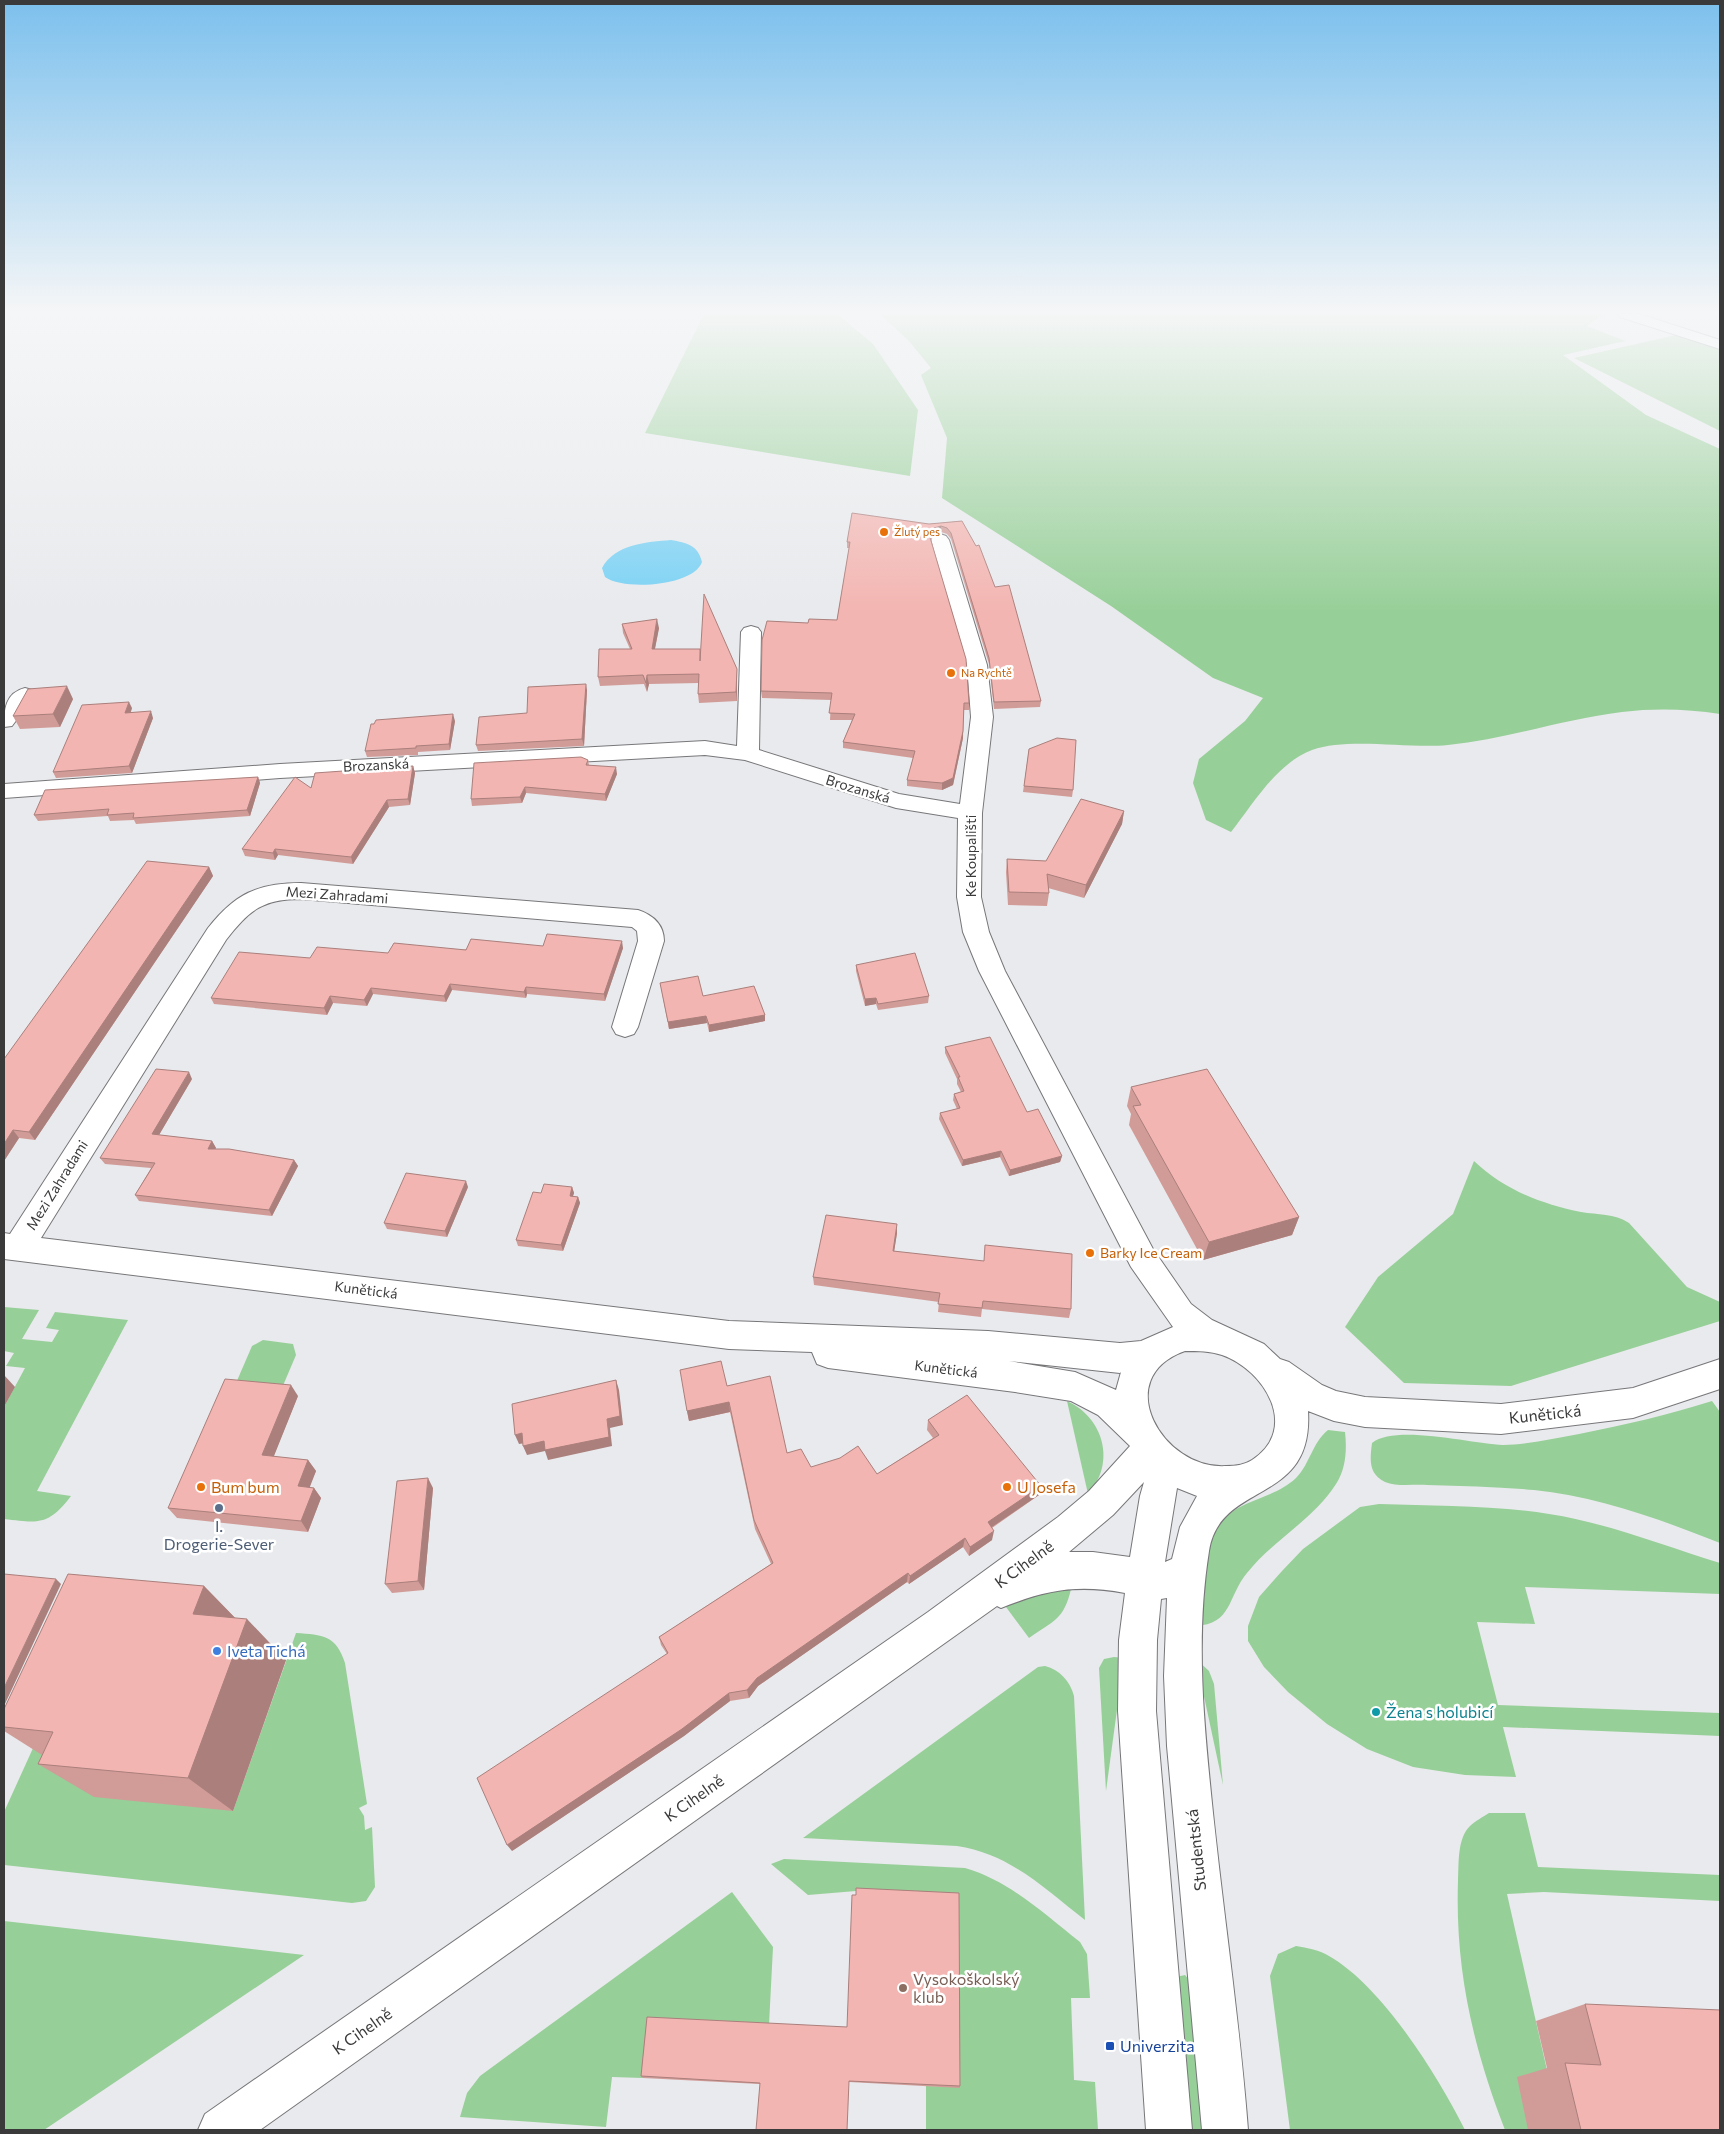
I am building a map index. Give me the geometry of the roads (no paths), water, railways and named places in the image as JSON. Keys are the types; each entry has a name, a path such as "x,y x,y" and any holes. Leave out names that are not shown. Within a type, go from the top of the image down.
{"street":[{"name":"Ke Koupališti","path":"940,540 977,665 982,717 970,812 969,897 976,932 992,971 1142,1258 1180,1314 1201,1330 1240,1348"},
{"path":"748,754 752,632"},
{"path":"4,721 25,694"},
{"name":"Brozanská","path":"4,791 290,770 676,749 720,749 748,754 896,801 970,812"},
{"name":"Mezi Zahradami","path":"11,1247 217,934 234,912 254,897 277,891 296,891 638,919 648,927 651,941 625,1026"},
{"name":"Kunětická","path":"11,1247 729,1334 988,1345 1106,1357 1133,1357 1160,1347"},
{"name":"Ke Koupališti","path":"1142,1258 1160,1347"},
{"name":"Kunětická","path":"729,1334 841,1357 1015,1377 1075,1387 1110,1404 1128,1421 1154,1451"},
{"path":"1154,1451 1198,1480 1215,1483 1231,1484 1271,1466 1292,1433 1291,1409 1282,1385 1274,1374 1240,1348 1213,1338 1188,1338 1160,1347 1145,1359 1138,1371 1131,1398 1132,1412 1154,1451 1157,1496 1138,1640 1137,1718 1170,2130"},
{"name":"Kunětická","path":"1240,1348 1321,1402 1365,1412"},
{"name":"Kunětická","path":"1271,1466 1314,1422 1337,1416 1365,1412 1501,1419 1540,1416 1633,1403 1720,1374"},
{"name":"K Cihelně","path":"221,2130 941,1625 1071,1529 1101,1503 1135,1467 1154,1451"},
{"name":"Studentská","path":"1225,2130 1185,1735 1182,1644 1188,1570 1191,1549 1199,1523 1209,1508 1218,1500 1271,1466"},
{"path":"941,1625 1000,1591 1061,1571 1091,1570 1164,1581 1172,1579 1188,1570"}],"water":[{"path":"671,540 695,548 702,562 696,570 673,581 658,584 627,584 605,577 602,568 608,560 623,549 642,543"}],"place":[{"name":"Žlutý pes","path":"884,532"},
{"name":"Na Rychtě","path":"951,673"},
{"name":"Barky Ice Cream","path":"1090,1253"},
{"name":"Bum bum","path":"201,1487"},
{"name":"U Josefa","path":"1007,1487"},
{"name":"I. Drogerie-Sever","path":"219,1508"},
{"name":"Iveta Tichá","path":"217,1651"},
{"name":"Žena s holubicí","path":"1376,1712"},
{"name":"Vysokoškolský klub","path":"903,1988"},
{"name":"Univerzita","path":"1110,2046"}]}
